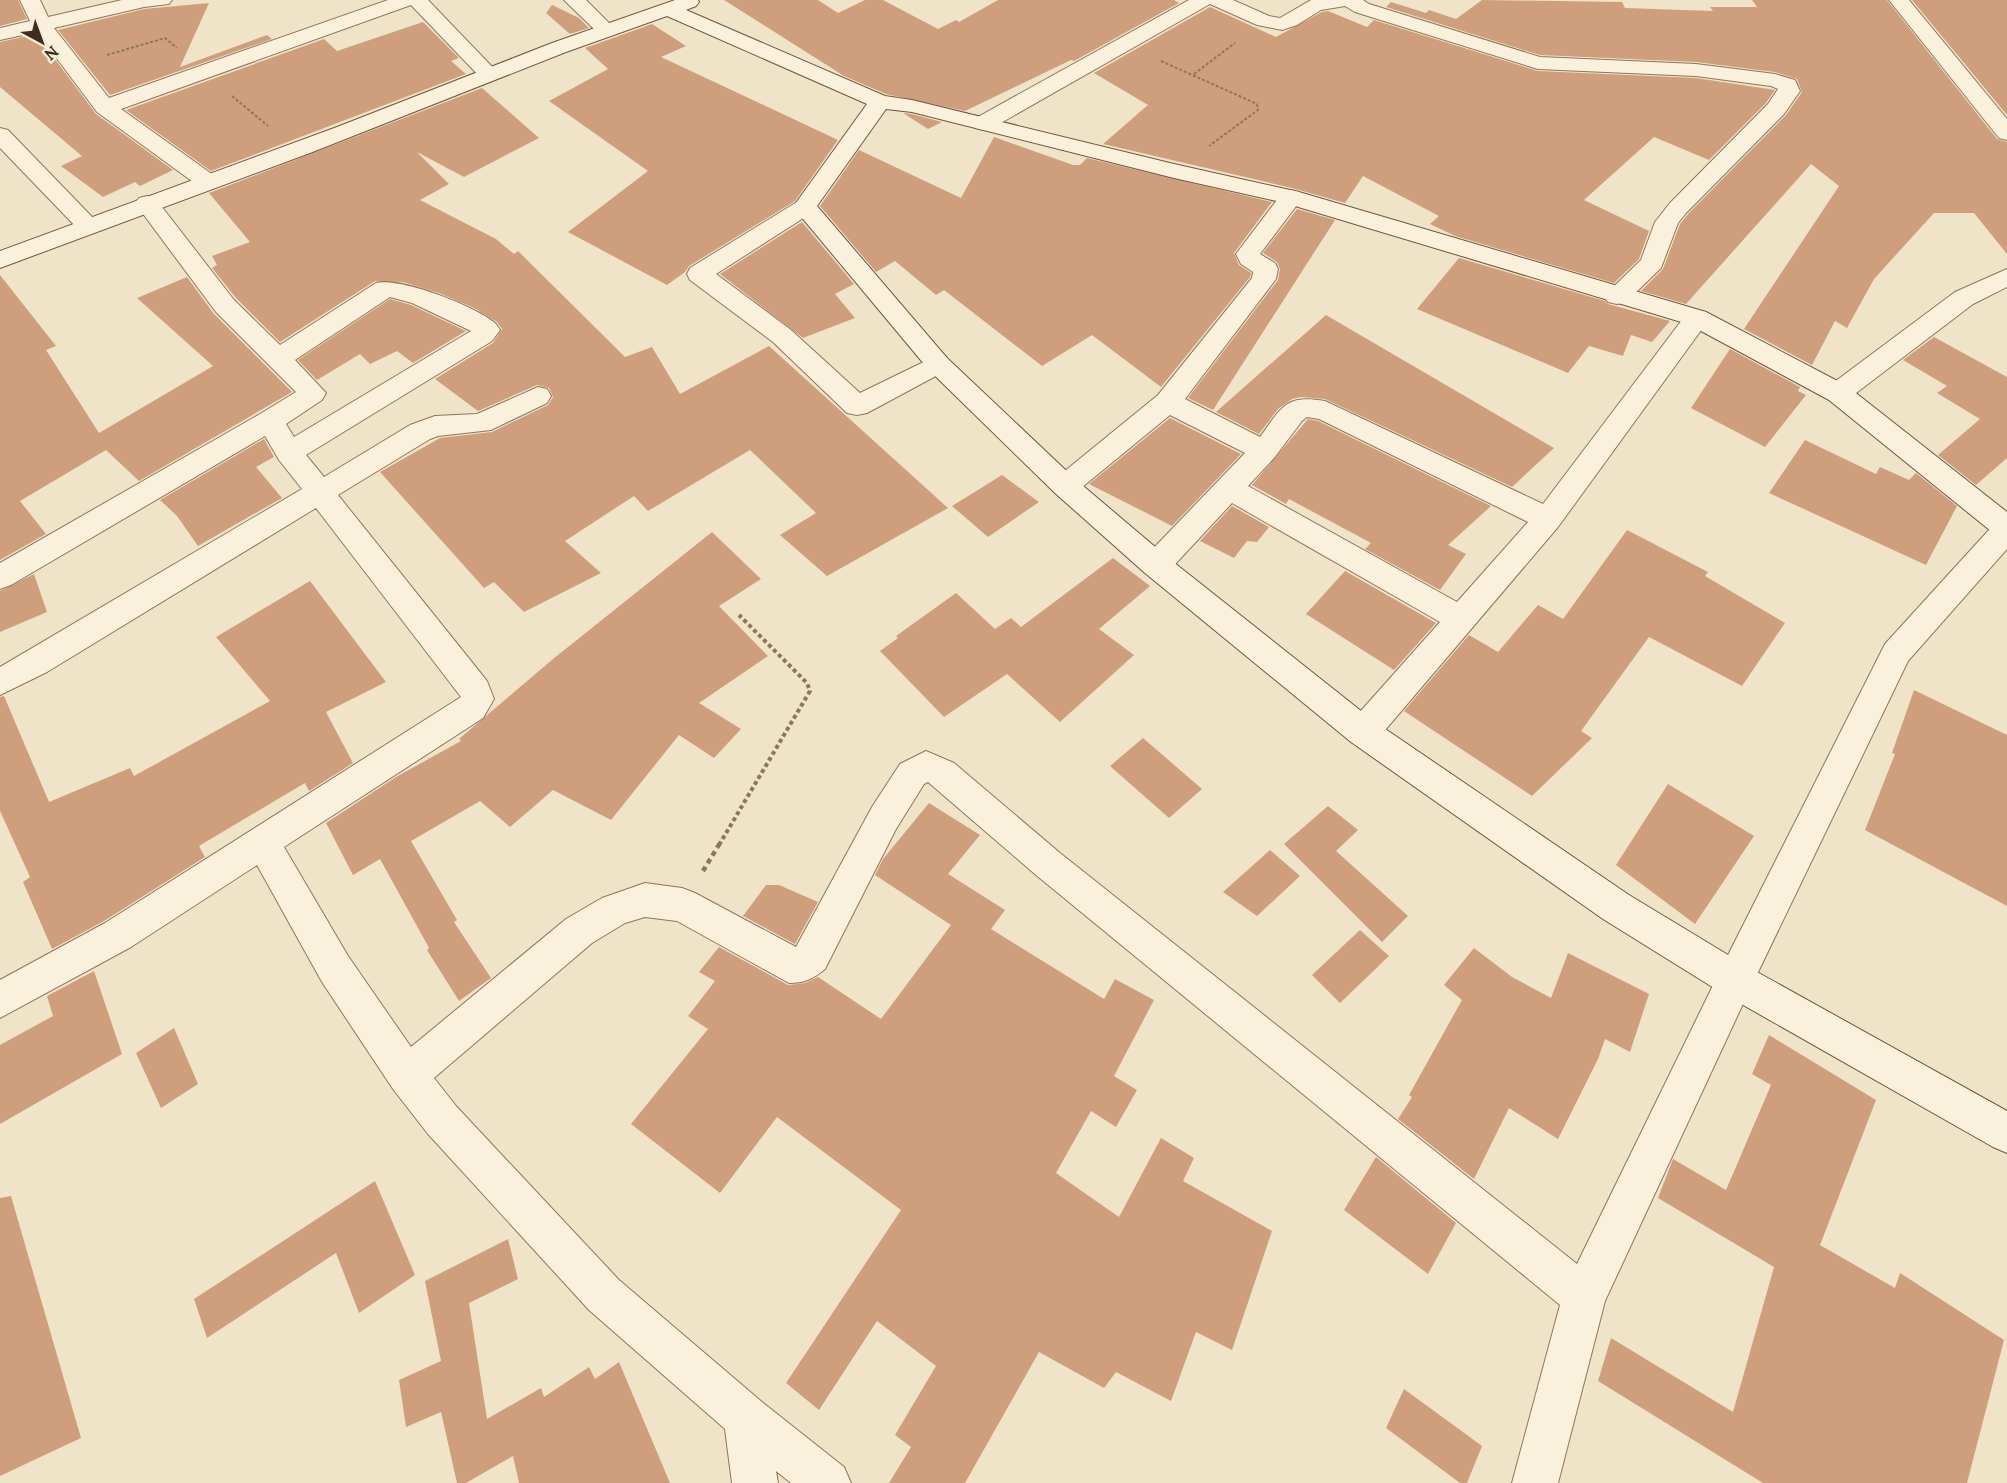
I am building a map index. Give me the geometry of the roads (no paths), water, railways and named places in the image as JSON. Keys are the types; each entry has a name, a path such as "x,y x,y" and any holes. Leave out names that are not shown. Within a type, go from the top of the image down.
{"street":[{"path":"30,0 42,26 105,107 208,182"},
{"path":"0,33 42,26 150,0"},
{"path":"105,107 406,0"},
{"path":"417,0 489,75"},
{"path":"574,0 605,29"},
{"path":"0,260 87,225 343,132 605,29 696,0"},
{"path":"984,123 1203,0"},
{"path":"1216,0 1264,21 1282,24 1315,5 1344,0"},
{"path":"1350,0 1362,8 1538,63 1696,70 1775,80 1787,85 1789,91 1776,108 1678,208 1667,222 1652,263 1617,296"},
{"path":"1899,0 2007,133"},
{"path":"668,9 880,102 912,106 1174,171 1291,197 1697,318 1838,393 2007,528 1896,653 1735,980 1584,1297 1535,1483"},
{"path":"880,102 805,207 699,274 782,336 857,406 938,364"},
{"path":"0,135 18,168 87,225"},
{"path":"1065,486 1168,402 1264,279 1266,269 1250,259 1248,254 1291,197"},
{"path":"0,577 270,421 313,393 225,306 147,203"},
{"path":"805,207 938,364 1065,486 1156,565 1363,732 1616,907 1735,980 2007,1133"},
{"path":"1838,393 1964,298 2007,277"},
{"path":"279,358 385,289 395,289 421,299 483,326 487,330 483,335 289,453"},
{"path":"1363,732 1548,519 1697,318"},
{"path":"0,682 36,663 320,492 435,426 481,423 538,396"},
{"path":"1168,402 1264,452"},
{"path":"1156,565 1264,452 1292,414 1302,407 1325,411 1548,519"},
{"path":"0,1000 118,935 472,708 478,699 476,690 289,453 270,421"},
{"path":"1229,488 1462,620"},
{"path":"407,1075 579,932 615,910 645,900 682,905 789,965 802,965 812,957 884,818 912,774 926,766 942,773 1048,864 1364,1116 1584,1297"},
{"path":"262,841 335,969 407,1075 442,1120 604,1295 746,1418 828,1483"},
{"path":"746,1418 755,1483"}]}
